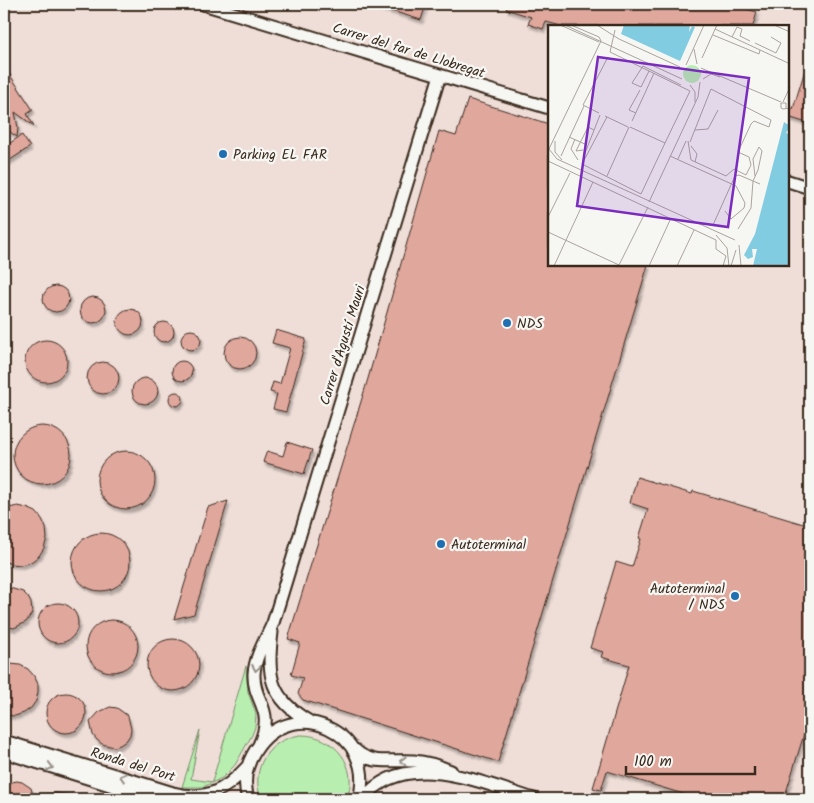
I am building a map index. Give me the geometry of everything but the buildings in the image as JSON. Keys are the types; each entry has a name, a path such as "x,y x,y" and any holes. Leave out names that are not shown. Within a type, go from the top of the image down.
{"street":[{"name":"Carrer del far de Llobregat","path":"203,4 548,108"},
{"name":"Carrer d'Agustí Mauri","path":"273,623 440,75"},
{"path":"789,181 810,188"},
{"path":"273,623 269,659 271,678 275,689 286,706 296,714 311,723 333,730 344,738 359,755 369,760 413,761 430,764 466,778 534,799"},
{"path":"248,799 245,782 247,767 265,729 266,714 256,688 254,674 260,652 273,623"},
{"path":"259,744 267,736 282,727 297,723 311,723"},
{"name":"Ronda del Port","path":"4,741 173,793 190,796 205,795 223,788 247,767"},
{"path":"353,749 360,763 362,773 359,799"},
{"name":"Ronda del Port","path":"4,752 155,799"},
{"path":"363,799 382,781 398,774 425,772 466,778"}],"shaded area":[{"path":"4,4 810,4 810,799 4,799"}],"green space":[{"path":"246,666 248,692 256,714 252,735 235,765 222,778 203,787 182,787 200,730 191,779 212,782"},
{"path":"301,735 313,736 324,740 341,755 347,764 350,775 347,799 261,799 258,777 264,757 279,742"}],"place":[{"name":"Parking EL FAR","path":"223,154"},
{"name":"NDS","path":"507,323"},
{"name":"Autoterminal","path":"441,544"},
{"name":"Autoterminal / NDS","path":"735,596"}]}
